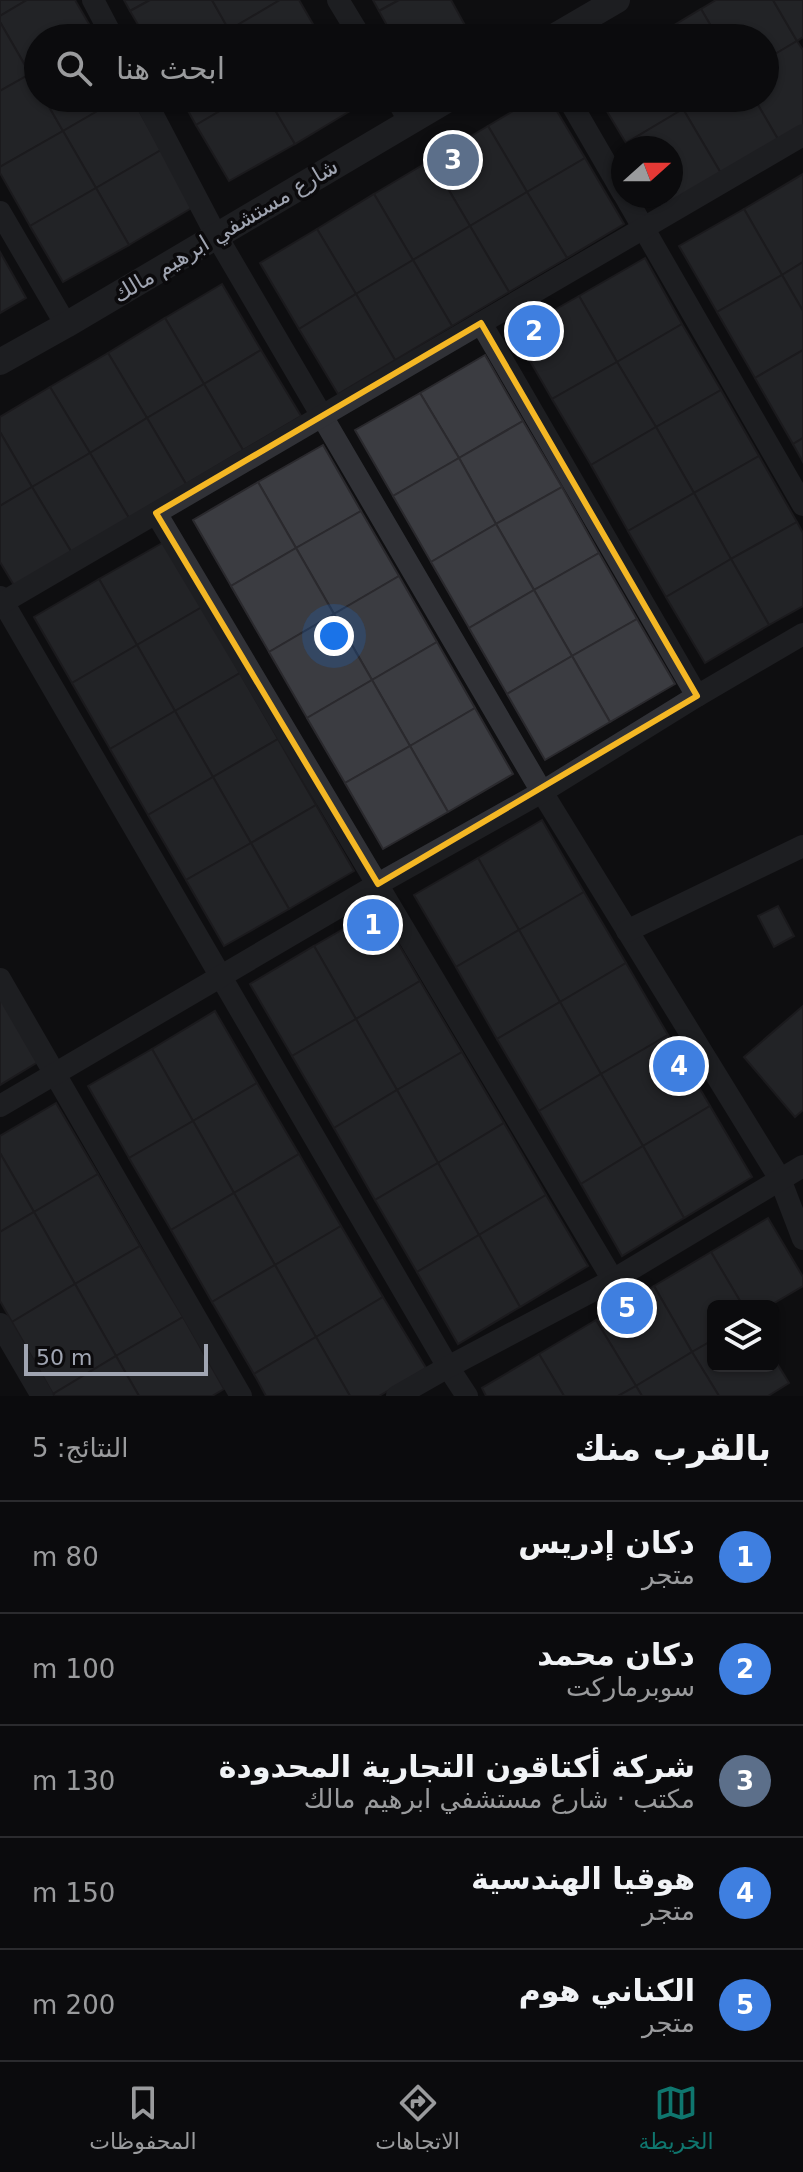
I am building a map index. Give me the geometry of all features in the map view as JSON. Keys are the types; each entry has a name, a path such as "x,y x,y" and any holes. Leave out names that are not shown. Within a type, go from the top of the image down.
{"street":[{"path":"93,0 106,24"},
{"path":"338,0 353,24"},
{"path":"576,24 617,0"},
{"path":"151,112 216,235 321,417 542,792 780,1179 803,1239"},
{"path":"404,112 410,122"},
{"name":"شارع مستشفي ابرهيم مالك","path":"0,362 427,112"},
{"path":"576,112 611,172"},
{"path":"467,1396 1,601 803,135"},
{"path":"632,208 803,505"},
{"path":"0,212 66,325"},
{"path":"481,323 697,696"},
{"path":"156,513 613,1280"},
{"path":"0,1106 378,884 542,792 803,634"},
{"path":"627,931 803,846"},
{"path":"0,979 241,1396"},
{"path":"397,1396 613,1280 803,1166"},
{"path":"3,1337 42,1396"}],"highlighted area":[{"path":"481,323 697,696 378,884 156,513"}],"building":[{"path":"0,0 27,0 0,16"},
{"path":"27,0 75,0 89,24 24,24 24,64 0,22 0,16"},
{"path":"124,0 150,0 130,11"},
{"path":"150,0 212,0 226,24 138,24 130,11"},
{"path":"212,0 280,0 239,24 226,24"},
{"path":"280,0 299,0 313,24 239,24"},
{"path":"373,0 399,0 379,11"},
{"path":"399,0 451,0 464,24 386,24 379,11"},
{"path":"716,0 773,0 797,41 779,52 779,24 710,24 701,9"},
{"path":"773,0 803,0 803,37 797,41"},
{"path":"701,9 710,24 676,24"},
{"path":"0,22 24,64 24,77 0,91"},
{"path":"797,41 803,50 803,127 779,141 762,112 779,112 779,52"},
{"path":"24,77 24,112 52,112 63,131 0,167 0,91"},
{"path":"52,112 96,112 63,131"},
{"path":"96,112 140,112 161,150 96,188 63,131"},
{"path":"189,112 218,112 196,125"},
{"path":"218,112 276,112 295,144 229,181 196,125"},
{"path":"276,112 348,112 295,144"},
{"path":"512,112 557,112 585,158 527,192 488,126"},
{"path":"607,112 678,112 638,136 622,136"},
{"path":"678,112 685,112 722,175 683,198 683,136 638,136"},
{"path":"685,112 762,112 779,141 722,175"},
{"path":"488,126 527,192 470,226 431,160"},
{"path":"63,131 96,188 30,226 0,173 0,167"},
{"path":"161,150 195,206 129,245 96,188"},
{"path":"585,158 611,202 611,208 615,208 624,224 567,258 527,192"},
{"path":"431,160 470,226 413,260 374,194"},
{"path":"803,174 803,262 782,275 744,209"},
{"path":"96,188 129,245 63,282 30,226"},
{"path":"527,192 567,258 509,292 470,226"},
{"path":"374,194 413,260 356,294 317,229"},
{"path":"744,209 782,275 717,312 679,246"},
{"path":"470,226 509,292 452,326 413,260"},
{"path":"317,229 356,294 299,329 260,263"},
{"path":"0,252 26,298 0,313"},
{"path":"645,258 682,324 617,362 579,296"},
{"path":"413,260 452,326 395,360 356,294"},
{"path":"803,262 803,311 782,275"},
{"path":"782,275 803,311 803,350 755,378 717,312"},
{"path":"222,284 261,350 204,384 165,318"},
{"path":"356,294 395,360 338,394 299,329"},
{"path":"579,296 617,362 552,399 514,333"},
{"path":"165,318 204,384 147,418 108,353"},
{"path":"682,324 721,390 656,427 617,362"},
{"path":"261,350 301,416 243,450 204,384"},
{"path":"803,350 803,438 793,444 755,378"},
{"path":"108,353 147,418 90,453 50,387"},
{"path":"485,355 523,421 459,458 420,393"},
{"path":"617,362 656,427 591,465 552,399"},
{"path":"204,384 243,450 186,484 147,418"},
{"path":"50,387 90,453 32,487 0,432 0,417"},
{"path":"721,390 759,456 694,493 656,427"},
{"path":"420,393 459,458 393,496 355,430"},
{"path":"147,418 186,484 129,518 90,453"},
{"path":"523,421 562,487 496,524 459,458"},
{"path":"656,427 694,493 628,531 591,465"},
{"path":"0,432 32,487 0,506"},
{"path":"803,438 803,462 793,444"},
{"path":"323,445 361,511 296,548 258,482"},
{"path":"90,453 129,518 72,553 32,487"},
{"path":"759,456 797,522 731,559 694,493"},
{"path":"459,458 496,524 431,562 393,496"},
{"path":"258,482 296,548 231,586 193,520"},
{"path":"32,487 72,553 15,587 0,562 0,506"},
{"path":"562,487 599,553 534,590 496,524"},
{"path":"694,493 731,559 666,597 628,531"},
{"path":"361,511 399,576 334,614 296,548"},
{"path":"797,522 803,533 803,606 769,625 731,559"},
{"path":"496,524 534,590 469,628 431,562"},
{"path":"164,542 202,607 137,645 99,579"},
{"path":"296,548 334,614 269,652 231,586"},
{"path":"599,553 637,619 572,656 534,590"},
{"path":"731,559 769,625 705,663 666,597"},
{"path":"399,576 437,642 372,680 334,614"},
{"path":"99,579 137,645 72,683 34,617"},
{"path":"534,590 572,656 507,694 469,628"},
{"path":"202,607 240,673 175,711 137,645"},
{"path":"334,614 372,680 307,718 269,652"},
{"path":"637,619 675,684 610,722 572,656"},
{"path":"437,642 475,708 410,746 372,680"},
{"path":"137,645 175,711 110,749 72,683"},
{"path":"572,656 610,722 545,760 507,694"},
{"path":"240,673 278,739 213,777 175,711"},
{"path":"372,680 410,746 345,783 307,718"},
{"path":"475,708 513,774 448,812 410,746"},
{"path":"175,711 213,777 148,815 110,749"},
{"path":"278,739 316,805 251,843 213,777"},
{"path":"410,746 448,812 383,849 345,783"},
{"path":"213,777 251,843 186,880 148,815"},
{"path":"316,805 354,871 289,909 251,843"},
{"path":"542,820 584,892 519,930 478,858"},
{"path":"251,843 289,909 224,946 186,880"},
{"path":"478,858 519,930 456,967 414,895"},
{"path":"584,892 626,963 560,1002 519,930"},
{"path":"778,906 794,936 774,947 758,916"},
{"path":"378,909 420,981 356,1019 314,946"},
{"path":"519,930 560,1002 497,1039 456,967"},
{"path":"314,946 356,1019 292,1056 250,984"},
{"path":"626,963 668,1035 601,1074 560,1002"},
{"path":"420,981 462,1052 397,1090 356,1019"},
{"path":"0,997 38,1062 0,1085"},
{"path":"560,1002 601,1074 539,1111 497,1039"},
{"path":"803,1006 803,1110 795,1117 744,1057"},
{"path":"215,1011 257,1083 193,1121 152,1049"},
{"path":"356,1019 397,1090 334,1128 292,1056"},
{"path":"668,1035 710,1106 643,1146 601,1074"},
{"path":"152,1049 193,1121 129,1158 88,1086"},
{"path":"462,1052 504,1123 438,1163 397,1090"},
{"path":"601,1074 643,1146 581,1184 539,1111"},
{"path":"257,1083 299,1154 234,1193 193,1121"},
{"path":"397,1090 438,1163 375,1200 334,1128"},
{"path":"56,1103 98,1174 34,1212 0,1153 0,1136"},
{"path":"710,1106 752,1177 684,1218 643,1146"},
{"path":"193,1121 234,1193 171,1230 129,1158"},
{"path":"504,1123 546,1195 479,1235 438,1163"},
{"path":"643,1146 684,1218 622,1256 581,1184"},
{"path":"0,1153 34,1212 0,1232"},
{"path":"299,1154 341,1226 275,1265 234,1193"},
{"path":"438,1163 479,1235 417,1272 375,1200"},
{"path":"98,1174 140,1246 75,1284 34,1212"},
{"path":"234,1193 275,1265 212,1302 171,1230"},
{"path":"546,1195 588,1266 520,1307 479,1235"},
{"path":"34,1212 75,1284 12,1322 0,1301 0,1232"},
{"path":"768,1218 803,1277 803,1286 779,1300 739,1300 711,1252"},
{"path":"341,1226 383,1297 316,1337 275,1265"},
{"path":"479,1235 520,1307 458,1344 417,1272"},
{"path":"140,1246 183,1317 116,1356 75,1284"},
{"path":"711,1252 739,1300 707,1300 707,1343 692,1352 654,1286"},
{"path":"275,1265 316,1337 254,1374 212,1302"},
{"path":"75,1284 116,1356 53,1394 12,1322"},
{"path":"654,1286 692,1352 636,1386 596,1320"},
{"path":"383,1297 426,1368 379,1396 350,1396 316,1337"},
{"path":"183,1317 224,1389 212,1396 139,1396 116,1356"},
{"path":"596,1320 636,1386 618,1396 564,1396 539,1354"},
{"path":"316,1337 350,1396 266,1396 254,1374"},
{"path":"707,1343 707,1372 779,1372 779,1367 789,1383 768,1396 719,1396 692,1352"},
{"path":"692,1352 719,1396 642,1396 636,1386"},
{"path":"539,1354 564,1396 486,1396 482,1388"},
{"path":"116,1356 139,1396 53,1394"},
{"path":"636,1386 642,1396 618,1396"}],"place":[{"name":"شركة أكتاقون التجارية المحدودة","path":"453,160"},
{"name":"دكان محمد","path":"534,331"},
{"name":"دكان إدريس","path":"373,925"},
{"name":"هوقيا الهندسية","path":"679,1066"},
{"name":"الكناني هوم","path":"627,1308"}]}
